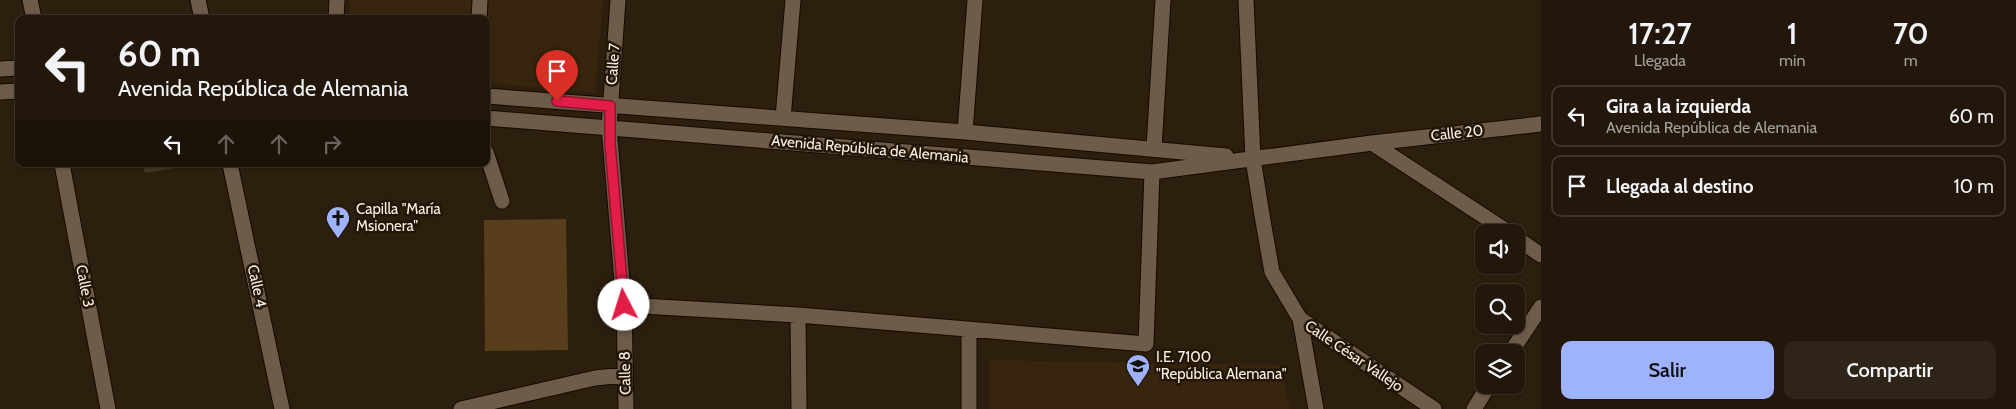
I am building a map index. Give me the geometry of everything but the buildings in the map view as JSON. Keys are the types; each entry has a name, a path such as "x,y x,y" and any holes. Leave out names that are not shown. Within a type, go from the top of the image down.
{"street":[{"path":"30,0 33,15"},
{"path":"198,0 201,15"},
{"path":"336,15 337,0"},
{"path":"478,15 480,0"},
{"name":"Calle 7","path":"609,127 618,0"},
{"path":"783,118 793,0"},
{"path":"965,132 975,0"},
{"path":"1154,148 1163,0"},
{"path":"1246,0 1253,159 1272,272 1300,319 1316,409"},
{"path":"0,70 15,68"},
{"path":"0,92 15,91"},
{"name":"Avenida República de Alemania","path":"490,96 965,132 1154,148 1253,159"},
{"name":"Avenida República de Alemania","path":"490,118 1152,172 1372,143"},
{"name":"Calle 20","path":"1372,143 1541,124"},
{"name":"Calle 8","path":"609,127 624,305 626,409"},
{"path":"1372,143 1496,224"},
{"path":"490,164 502,201"},
{"name":"Calle 3","path":"63,167 108,409"},
{"name":"Calle 4","path":"231,167 282,409"},
{"path":"624,305 798,315 1146,344 1152,172"},
{"path":"1525,244 1541,255"},
{"path":"1516,344 1541,307"},
{"path":"798,315 798,409"},
{"name":"Calle César Vallejo","path":"1300,319 1434,409"},
{"path":"969,329 969,409"},
{"path":"461,409 595,378 625,375"},
{"path":"1474,409 1483,394"}],"shaded area":[{"path":"350,0 603,0 595,93 490,83 490,15 349,15"},
{"path":"566,219 568,350 485,351 484,220"},
{"name":"I.E. 7100 \"República Alemana\"","path":"990,360 1281,365 1290,409 990,409"}],"place":[{"name":"Capilla \"María Msionera\"","path":"338,239"},
{"name":"I.E. 7100 \"República Alemana\"","path":"1138,387"}],"route":[{"path":"557,101 610,106 610,144 624,305"}]}
